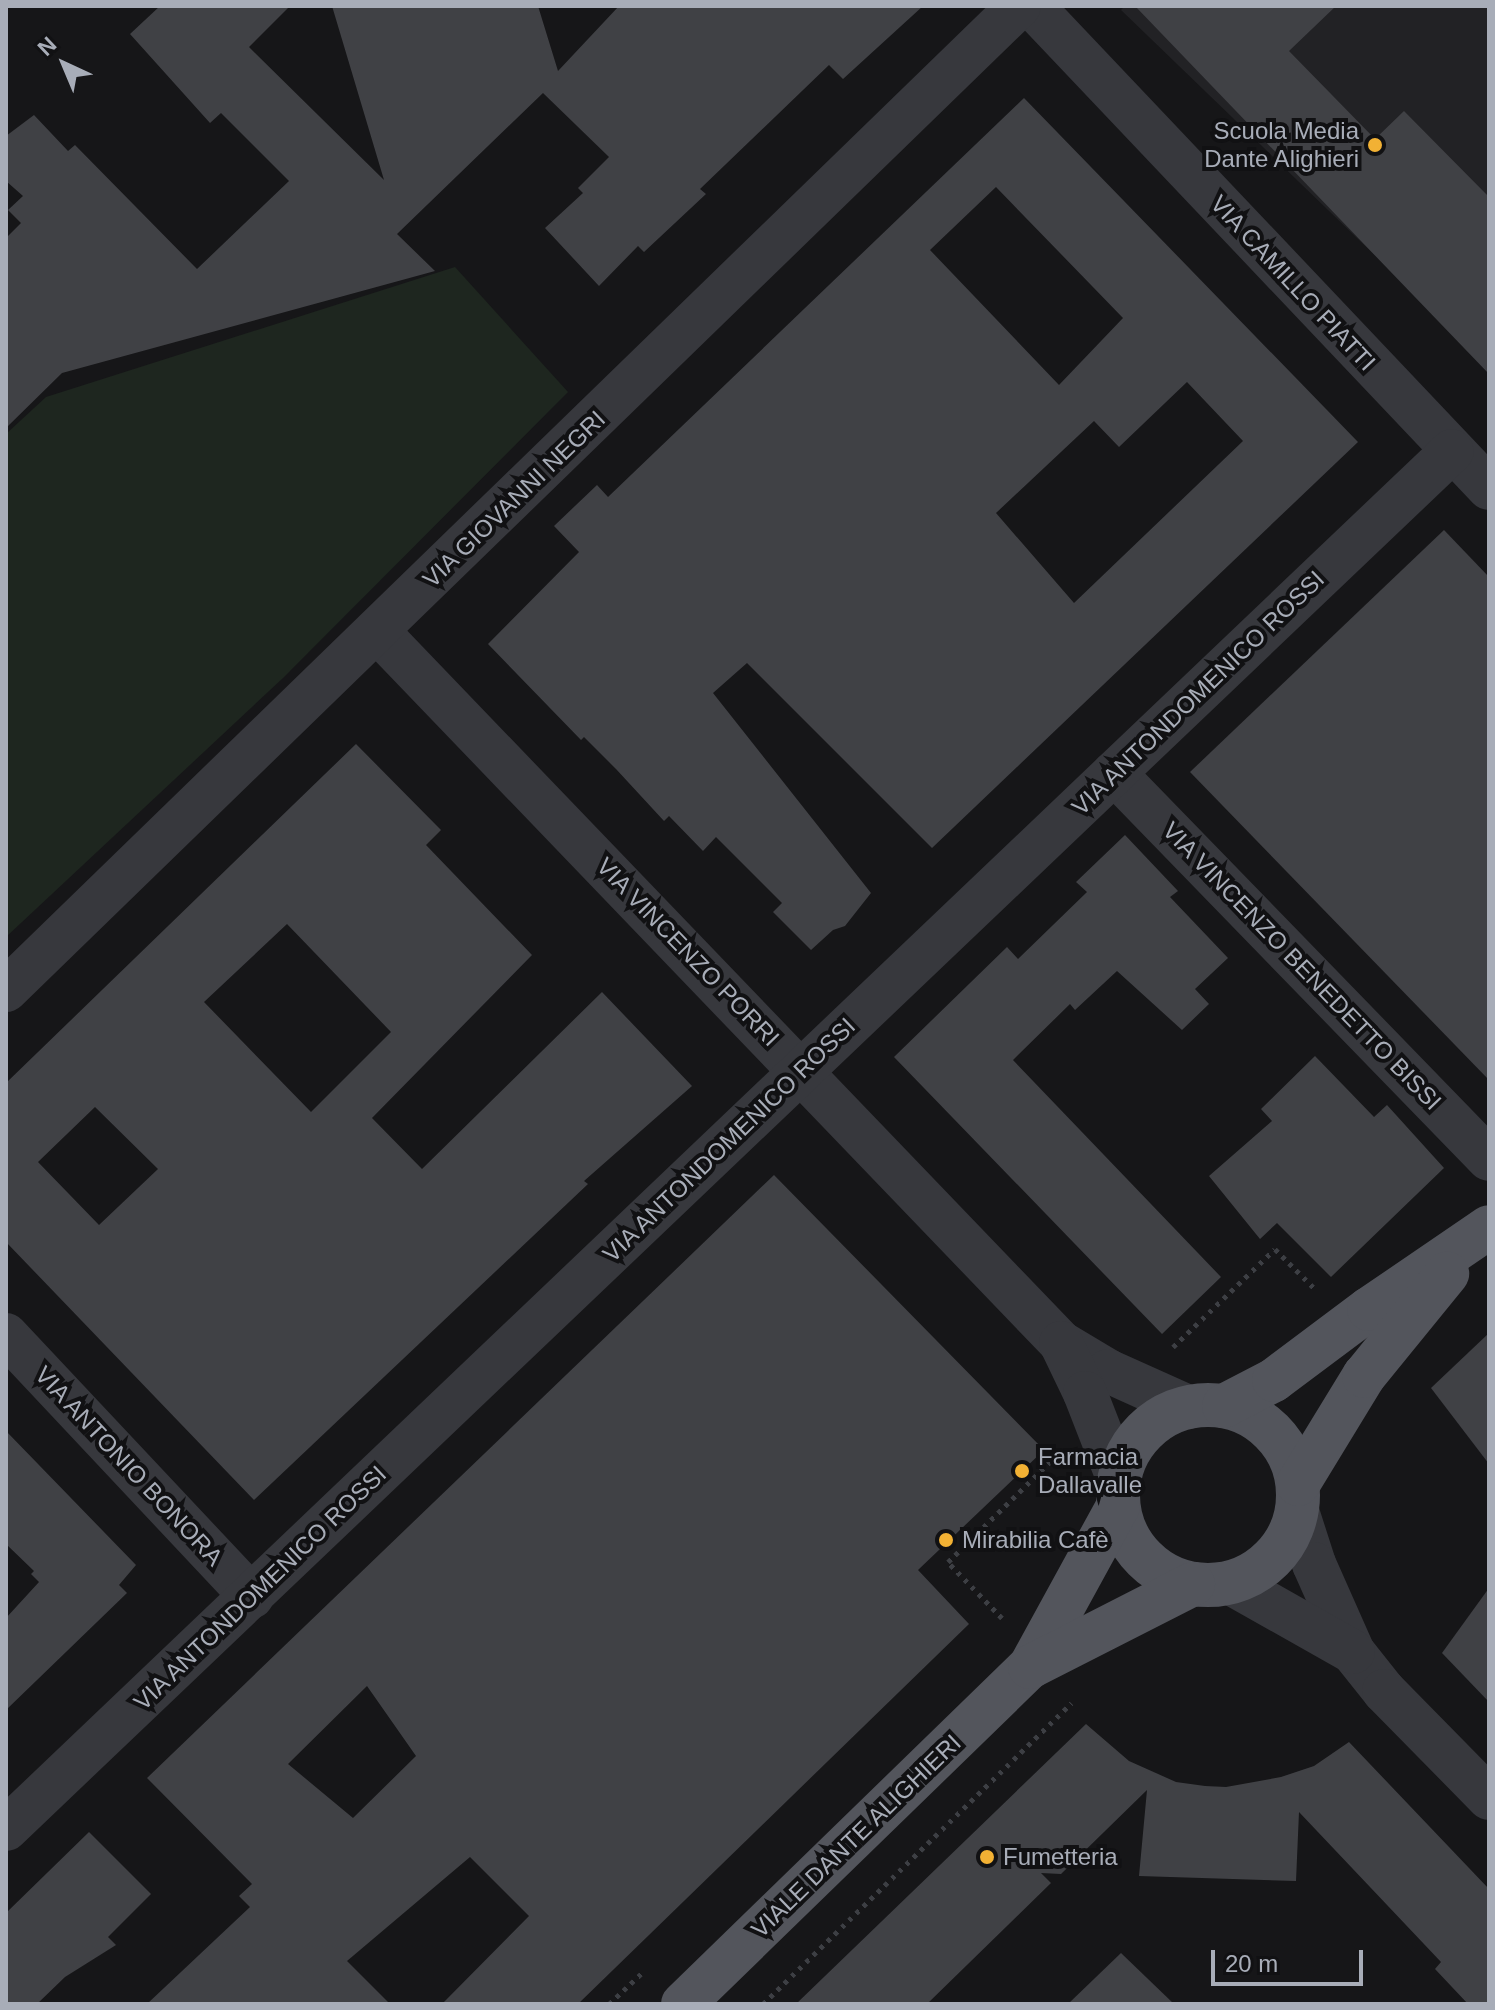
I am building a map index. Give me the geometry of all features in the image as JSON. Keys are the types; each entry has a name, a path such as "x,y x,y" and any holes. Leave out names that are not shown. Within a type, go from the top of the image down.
{"main road":[{"path":"1483,1232 1364,1376 1297,1498 1289,1535 1274,1556 1255,1573 1212,1584 1171,1578 1150,1566 1123,1528 1118,1493 1127,1454 1142,1433 1163,1416 1206,1406 1274,1380 1369,1309 1483,1232"},
{"path":"1206,1406 1266,1425 1282,1442 1293,1462 1297,1498"},
{"name":"VIALE DANTE ALIGHIERI","path":"683,2004 1030,1667 1118,1493"},
{"name":"VIALE DANTE ALIGHIERI","path":"1030,1667 1212,1584"}],"street":[{"name":"VIA GIOVANNI NEGRI","path":"6,990 378,632 1019,6"},
{"name":"VIA CAMILLO PIATTI","path":"1032,6 1489,488"},
{"name":"VIA ANTONDOMENICO ROSSI","path":"6,1829 1452,451"},
{"name":"VIA VINCENZO PORRI","path":"378,632 1061,1343 1108,1371 1206,1406"},
{"name":"VIA VINCENZO BENEDETTO BISSI","path":"1114,773 1489,1159"},
{"name":"VIA ANTONIO BONORA","path":"6,1335 252,1597"},
{"name":"VIA VINCENZO PORRI","path":"1061,1343 1118,1493"},
{"path":"1297,1498 1314,1564 1353,1652 1384,1691 1489,1798"},
{"path":"1212,1584 1353,1652"}],"path":[{"path":"1163,1356 1275,1249 1319,1294"},
{"path":"1009,1625 948,1562 1067,1445"},
{"path":"763,2004 1077,1697"},
{"path":"609,2004 655,1961"}],"shaded area":[{"name":"Scuola Media Dante Alighieri","path":"1125,6 1489,6 1489,371 1445,323 1121,10"},
{"path":"455,267 568,392 283,678 6,937 6,434 46,397"}],"building":[{"path":"160,6 290,6 249,47 384,180 332,6 538,6 558,71 619,6 923,6 843,79 829,65 700,189 706,194 644,252 638,246 599,286 545,228 583,193 578,188 609,157 543,93 397,234 435,271 62,373 6,428 6,238 21,223 8,210 23,196 6,181 6,136 34,115 68,151 75,145 197,269 289,181 221,113 210,123 130,34"},
{"name":"Scuola Media Dante Alighieri","path":"1135,6 1336,6 1289,51 1375,139 1404,111 1489,197 1489,374"},
{"path":"1024,98 1358,442 932,848 747,663 713,693 871,893 845,926 833,930 811,950 773,912 782,903 716,837 703,851 669,816 664,821 616,769 584,737 581,740 488,644 579,552 554,526 597,485 608,497","holes":["996,187 1123,318 1059,385 930,250","1187,382 1243,441 1074,603 996,513 1094,421 1119,447"]},
{"path":"1444,530 1489,577 1489,1080 1190,772"},
{"path":"356,744 441,830 426,845 532,955 372,1118 422,1169 602,992 692,1086 584,1181 588,1184 254,1500 6,1242 6,1083","holes":["287,924 391,1032 311,1112 204,1002","95,1107 158,1169 99,1225 38,1162"]},
{"path":"1125,835 1178,891 1170,897 1228,958 1195,989 1209,1004 1182,1030 1117,971 1075,1010 1070,1004 1013,1060 1221,1277 1162,1334 894,1057 1007,947 1018,959 1087,892 1076,882"},
{"path":"1315,1056 1374,1117 1387,1105 1444,1168 1331,1277 1277,1223 1260,1239 1209,1176 1272,1121 1261,1109"},
{"path":"774,1175 1044,1450 918,1570 969,1624 578,2004 442,2004 529,1916 470,1857 347,1961 390,2004 147,2004 250,1907 239,1896 252,1884 147,1778","holes":["367,1686 416,1756 353,1818 288,1764"]},
{"path":"1489,1333 1489,1464 1431,1388"},
{"path":"6,1431 136,1565 119,1585 127,1593 6,1710 6,1618 39,1582 31,1574 34,1571 6,1544"},
{"path":"1489,1588 1489,1702 1442,1653"},
{"path":"1086,1724 1129,1761 1176,1782 1205,1786 1226,1787 1281,1777 1314,1766 1349,1742 1489,1889 1489,2004 1468,2004 1435,1969 1441,1962 1299,1812 1296,1881 1139,1876 1147,1790 1061,1874 1041,1873 1051,1883 927,2004 796,2004"},
{"path":"89,1832 151,1894 108,1937 116,1945 65,1977 37,2004 6,2004 6,1913"},
{"path":"1121,1953 1174,2004 1068,2004"}],"place":[{"name":"Scuola Media Dante Alighieri","path":"1375,145"},
{"name":"Farmacia Dallavalle","path":"1022,1471"},
{"name":"Mirabilia Cafè","path":"946,1540"},
{"name":"Fumetteria","path":"987,1857"}]}
